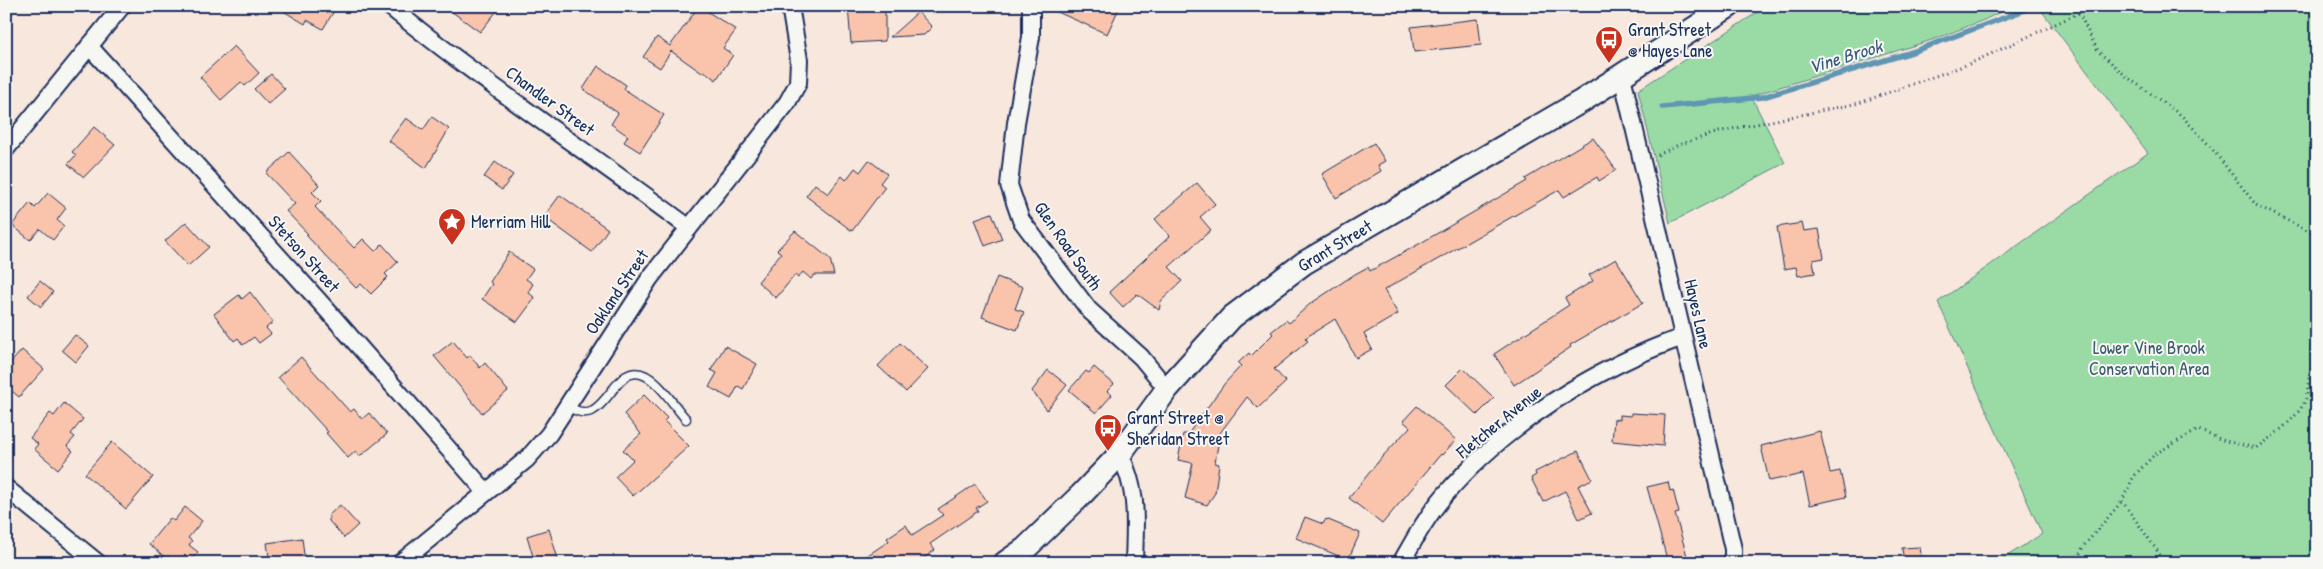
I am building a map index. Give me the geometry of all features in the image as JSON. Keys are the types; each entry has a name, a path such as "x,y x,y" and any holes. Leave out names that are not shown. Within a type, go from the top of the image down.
{"street":[{"path":"6,149 122,6"},
{"name":"Chandler Street","path":"389,6 433,42 688,227"},
{"name":"Oakland Street","path":"400,563 527,459 549,434 650,278 688,227 787,103 798,83 799,60 790,6"},
{"name":"Glen Road South","path":"1032,6 1031,37 1016,123 1009,185 1021,220 1089,310 1141,357 1167,389"},
{"name":"Grant Street","path":"1005,563 1025,549 1120,454 1167,389 1232,317 1304,262 1582,101 1729,6"},
{"name":"Stetson Street","path":"90,46 327,310 486,492"},
{"name":"Hayes Lane","path":"1622,76 1733,549 1733,563"},
{"name":"Fletcher Avenue","path":"1401,563 1419,532 1445,496 1490,450 1539,411 1622,362 1683,337"},
{"path":"1120,454 1130,475 1135,500 1134,563"},
{"path":"6,488 98,563"}],"lane":[{"path":"566,405 576,412 583,414 592,411 604,402 621,380 636,373 647,377 686,419"}],"path":[{"path":"1643,162 1678,145 1722,132 1859,103 1969,64 2079,12 2087,6"},
{"path":"2079,12 2098,51 2127,77 2180,115 2209,145 2256,205 2317,235"},
{"path":"2076,563 2083,547 2122,501 2134,476 2155,454 2198,430 2225,441 2256,448 2291,420 2304,404 2312,365 2317,361"},
{"path":"2122,501 2166,563"}],"green space":[{"path":"1767,6 2013,6 1984,20 1935,39 1751,96 1785,163 1670,223 1638,90"},
{"name":"Lower Vine Brook Conservation Area","path":"2038,6 2317,6 2317,563 1996,563 2042,534 1938,302 2148,153"}],"building":[{"path":"275,6 337,6 323,29 307,20 305,24"},
{"path":"444,6 501,6 480,32"},
{"path":"699,6 736,30 723,48 733,55 716,80 704,71 702,73 671,51 660,68 643,57 657,37 670,46"},
{"path":"848,6 885,6 885,41 851,43"},
{"path":"1044,6 1120,6 1107,34"},
{"path":"918,12 932,27 924,35 890,37"},
{"path":"1478,19 1481,45 1414,52 1411,27"},
{"path":"234,46 259,73 245,86 241,82 221,100 200,77"},
{"path":"598,66 626,85 624,89 664,115 640,152 624,142 628,136 611,124 618,113 583,89"},
{"path":"271,74 285,89 268,104 254,89"},
{"path":"432,117 449,129 426,168 389,141 406,118 423,130"},
{"path":"94,127 115,145 84,177 68,164 76,155 72,152"},
{"path":"1593,138 1616,170 1599,181 1597,177 1564,197 1559,190 1384,290 1398,314 1364,334 1372,349 1356,358 1335,319 1305,338 1308,341 1274,369 1286,382 1258,408 1247,397 1220,433 1215,463 1219,464 1215,493 1207,505 1185,498 1193,463 1178,460 1183,434 1188,434 1225,383 1241,366 1238,363 1249,353 1251,356 1273,334 1271,332 1286,320 1289,323 1310,304 1355,274 1368,267 1370,271 1419,244 1527,181 1525,179"},
{"path":"1374,143 1385,161 1378,165 1381,171 1336,198 1322,174"},
{"path":"289,152 319,185 312,192 321,201 315,207 354,248 363,239 375,251 382,244 398,262 385,274 388,277 371,294 361,284 356,288 286,211 295,204 266,173"},
{"path":"869,160 887,174 880,183 885,187 852,231 806,196 815,184 828,194 842,176 846,180 855,168 860,172"},
{"path":"495,162 513,175 502,190 484,177"},
{"path":"1197,183 1215,204 1200,217 1211,230 1169,267 1182,281 1161,301 1159,310 1137,294 1123,307 1109,292 1170,236 1155,219"},
{"path":"48,193 66,208 57,220 64,226 53,240 40,229 30,240 12,225 30,203 35,208"},
{"path":"560,195 608,229 592,252 544,217"},
{"path":"992,213 1002,239 985,246 975,219"},
{"path":"186,222 209,247 188,266 165,241"},
{"path":"1802,223 1804,231 1819,229 1824,258 1813,260 1815,273 1798,276 1796,267 1784,269 1777,227"},
{"path":"795,231 830,259 834,275 814,275 811,279 803,272 798,278 795,275 776,298 758,282 781,253 777,250"},
{"path":"509,252 533,269 526,279 533,284 528,292 535,298 517,322 482,299 492,284 490,282"},
{"path":"1616,259 1643,303 1570,345 1571,347 1514,385 1494,354 1569,305 1565,298 1593,281 1589,275"},
{"path":"997,277 1023,287 1015,309 1024,312 1017,330 982,317"},
{"path":"40,281 53,292 41,307 28,296"},
{"path":"250,292 273,322 266,328 271,334 259,343 254,337 243,345 238,338 234,341 214,314 239,295 242,299"},
{"path":"75,335 89,346 76,362 62,350"},
{"path":"453,341 467,358 470,355 480,368 485,363 508,391 482,413 434,356"},
{"path":"900,343 928,369 906,392 878,366"},
{"path":"725,346 757,364 743,389 738,386 731,399 709,387 717,373 711,370"},
{"path":"22,350 44,369 19,397 6,386 6,368"},
{"path":"301,357 350,412 354,409 362,419 369,413 387,434 364,453 359,456 356,451 348,458 326,433 328,432 278,377"},
{"path":"1094,367 1114,384 1107,391 1112,395 1096,413 1069,390 1086,371 1089,373"},
{"path":"1463,368 1494,398 1477,415 1446,385"},
{"path":"1048,370 1067,385 1047,410 1032,391"},
{"path":"644,395 667,418 664,421 689,446 633,496 615,477 633,460 623,450 641,434 624,414"},
{"path":"64,403 83,419 71,434 75,437 67,446 73,451 58,469 34,449 38,444 30,438 50,413 54,416"},
{"path":"1417,406 1456,440 1441,454 1382,524 1349,498 1382,457 1410,427 1403,421"},
{"path":"1631,413 1665,415 1663,446 1612,441 1614,419 1620,420 1620,415 1631,416"},
{"path":"1820,431 1830,473 1840,471 1846,497 1810,505 1803,474 1769,481 1761,446"},
{"path":"112,442 153,477 126,509 85,474"},
{"path":"1578,451 1592,479 1578,486 1592,513 1579,519 1565,491 1543,502 1531,478 1536,475 1535,472"},
{"path":"1668,482 1670,491 1673,490 1679,513 1675,514 1689,563 1668,563 1647,487"},
{"path":"975,484 987,501 976,508 978,511 930,544 935,550 917,563 856,563 889,541 887,538 906,525 912,535 943,515 938,509"},
{"path":"340,505 358,525 344,538 329,521 329,515"},
{"path":"185,507 202,521 188,538 192,541 189,545 198,552 189,563 176,563 168,556 166,558 149,544 170,518 174,521"},
{"path":"1305,517 1323,524 1326,519 1360,533 1348,560 1296,538"},
{"path":"549,529 558,559 549,563 535,563 527,536"},
{"path":"302,538 305,563 270,563 267,543"},
{"path":"1920,547 1922,563 1904,563 1902,548"}],"waterway":[{"name":"Vine Brook","path":"1662,107 1763,97 1912,52 2031,6"}],"place":[{"name":"Grant Street @ Hayes Lane","path":"1609,64"},
{"name":"Merriam Hill","path":"452,246"},
{"name":"Grant Street @ Sheridan Street","path":"1108,452"}]}
